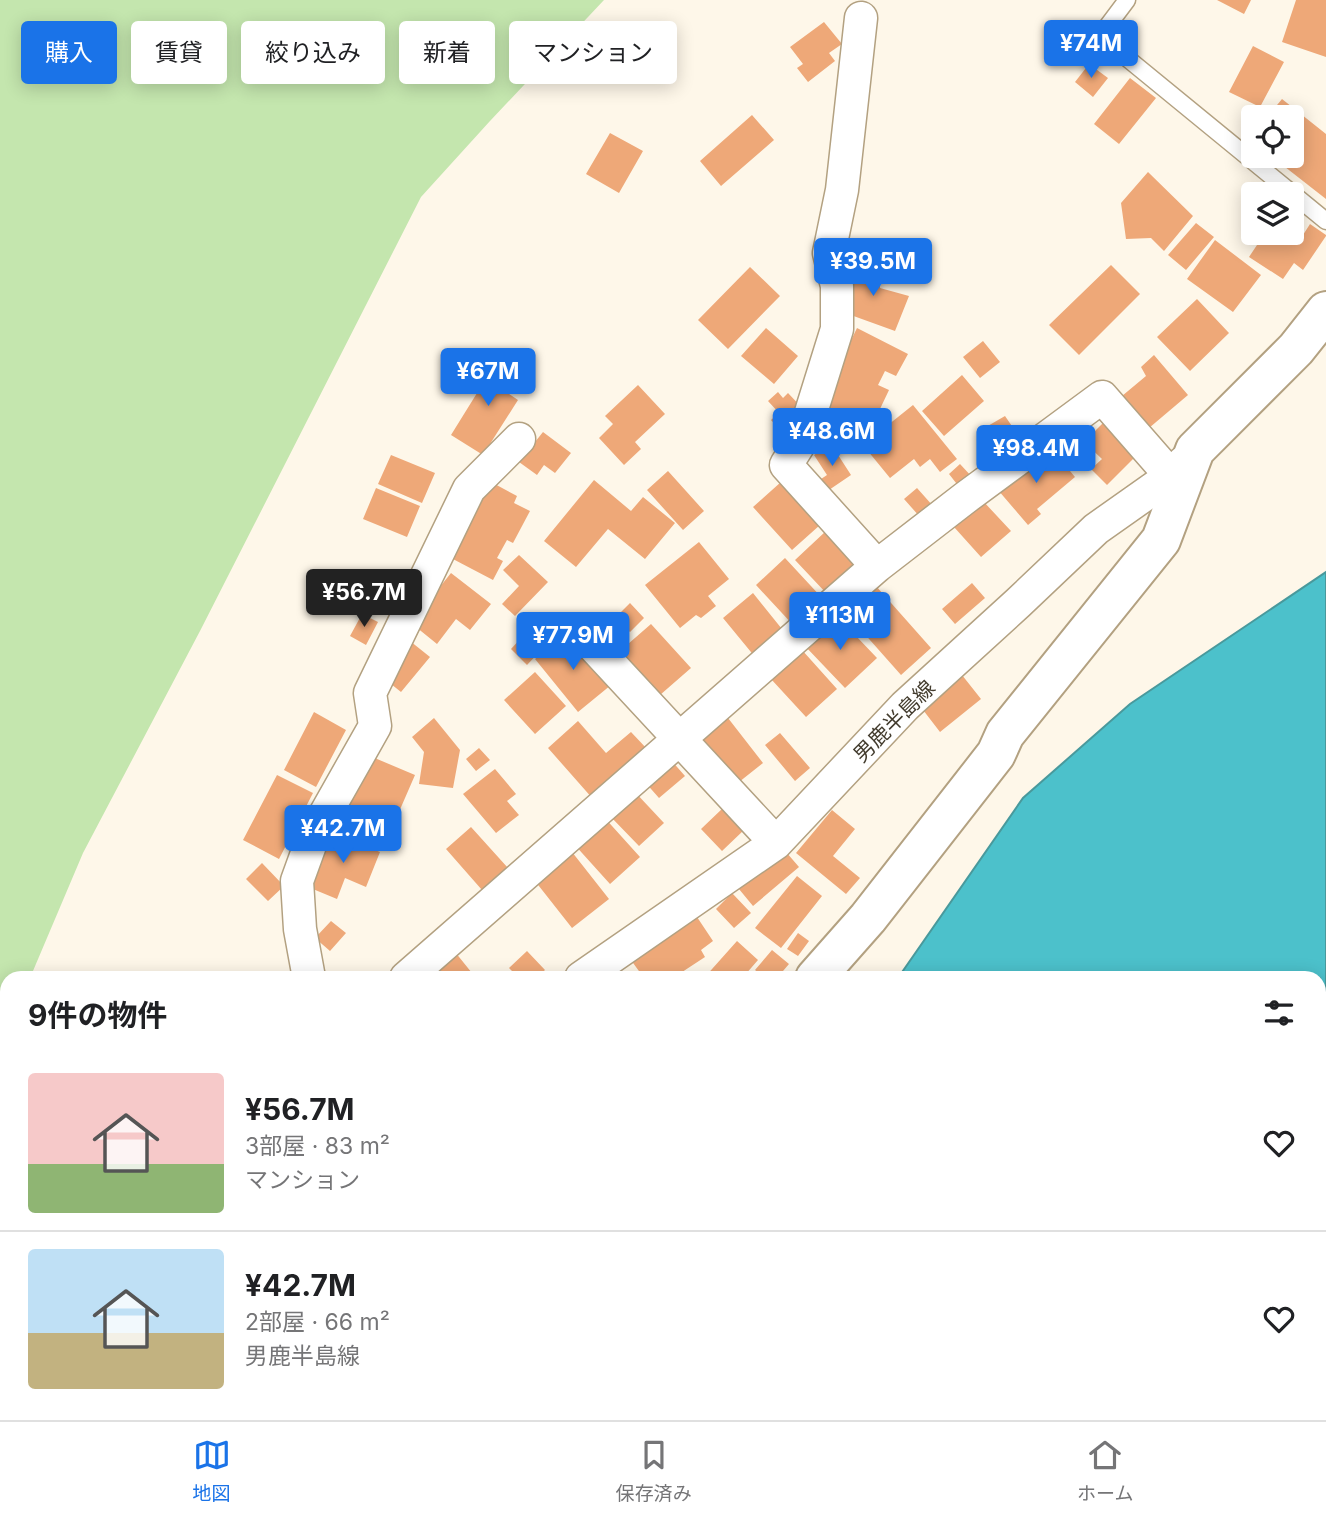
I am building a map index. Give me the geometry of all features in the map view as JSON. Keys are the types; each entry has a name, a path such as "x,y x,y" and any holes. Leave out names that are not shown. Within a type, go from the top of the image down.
{"main road":[{"name":"男鹿半島線","path":"821,971 877,907 996,754 1005,734 1161,540 1183,463 1296,349 1326,311"}],"street":[{"path":"861,18 842,190 829,253 837,286 837,330 803,438 786,465 877,566"},
{"path":"414,971 877,566 1102,397 1183,463"},
{"path":"308,971 300,929 297,881 314,834 375,726 370,692 469,489 519,439"},
{"name":"男鹿半島線","path":"592,971 776,843 905,706 1096,529 1183,463"},
{"path":"586,638 776,843"}],"lane":[{"path":"1127,0 1100,36 1326,221"}],"green space":[{"path":"0,0 604,0 584,21 509,21 509,84 525,84 421,197 200,631 83,853 33,971 0,971"}],"water":[{"path":"1326,572 1326,971 903,971 1023,798 1130,704"}],"building":[{"path":"1217,0 1251,0 1244,14"},
{"path":"1296,0 1326,0 1326,57 1282,42"},
{"path":"824,22 842,44 829,53 835,61 808,82 797,68 803,64 790,47"},
{"path":"1253,46 1284,62 1261,105 1229,92"},
{"path":"1089,64 1108,78 1093,97 1075,82"},
{"path":"1130,78 1156,98 1119,144 1094,124"},
{"path":"1282,99 1290,105 1277,105"},
{"path":"752,115 774,140 721,186 700,161"},
{"path":"1304,116 1326,134 1326,199 1286,168 1304,168"},
{"path":"610,133 643,151 619,193 586,174"},
{"path":"1148,172 1193,216 1164,251 1151,238 1126,239 1121,203"},
{"path":"1196,223 1214,237 1186,270 1168,255"},
{"path":"1310,224 1326,236 1303,270 1294,263 1283,279 1249,257 1257,245 1304,245 1304,233"},
{"path":"1215,240 1261,275 1233,312 1187,279"},
{"path":"880,265 880,288 909,296 895,331 848,314 846,270"},
{"path":"1111,265 1140,294 1079,355 1049,325"},
{"path":"750,267 780,296 728,349 698,320"},
{"path":"1197,299 1229,333 1190,371 1157,337"},
{"path":"766,328 798,356 774,384 741,356"},
{"path":"857,328 908,354 896,376 885,371 878,385 889,390 871,428 820,404"},
{"path":"983,341 1000,362 980,378 963,357"},
{"path":"1154,355 1188,395 1149,428 1122,396 1146,376 1141,367"},
{"path":"500,356 521,369 506,392 518,400 483,455 451,435"},
{"path":"962,375 984,401 944,436 922,411"},
{"path":"638,385 665,414 635,442 641,449 624,465 599,438 613,424 605,416"},
{"path":"778,392 783,398 788,393 806,412 783,433 771,420 779,413 768,401"},
{"path":"913,405 957,459 940,472 930,459 920,467 914,459 890,478 863,445"},
{"path":"1005,416 1018,435 999,447 986,427"},
{"path":"1105,421 1138,454 1107,485 1091,469 1102,459 1084,442"},
{"path":"847,427 858,441 843,452 833,437"},
{"path":"543,432 571,453 555,473 544,465 537,475 519,462"},
{"path":"831,444 851,475 826,492 818,481 827,475 814,455"},
{"path":"1050,447 1075,477 1037,509 1041,514 1028,525 998,490"},
{"path":"391,455 435,473 422,503 378,484"},
{"path":"960,464 973,478 960,488 949,474"},
{"path":"668,471 704,511 683,530 647,490"},
{"path":"594,480 631,511 643,497 675,523 645,559 608,529 576,567 544,541"},
{"path":"491,482 517,496 514,503 530,511 513,543 507,540 497,558 503,561 493,580 451,558"},
{"path":"781,482 820,525 792,550 753,507"},
{"path":"376,488 420,506 407,537 363,519"},
{"path":"917,488 933,506 920,517 904,499"},
{"path":"983,501 1011,531 981,557 954,527"},
{"path":"826,531 858,565 827,594 795,560"},
{"path":"699,542 729,579 708,596 716,606 701,618 696,615 680,628 645,585"},
{"path":"519,555 548,582 515,616 502,604 519,586 503,570"},
{"path":"785,558 823,599 794,626 756,585"},
{"path":"451,573 491,604 470,630 456,619 437,644 416,627 428,612 423,608"},
{"path":"972,583 985,598 955,624 942,609"},
{"path":"876,586 931,648 901,675 846,613"},
{"path":"753,593 790,639 760,663 723,618"},
{"path":"630,603 644,618 630,632 615,618"},
{"path":"545,612 562,628 527,665 511,649"},
{"path":"362,614 378,622 366,645 350,636"},
{"path":"836,615 877,658 845,688 804,645"},
{"path":"651,624 691,668 660,695 620,651"},
{"path":"568,633 611,685 578,712 535,659"},
{"path":"410,641 430,657 401,692 381,676"},
{"path":"802,650 837,689 806,717 771,679"},
{"path":"535,672 566,706 535,734 504,700"},
{"path":"962,675 981,699 940,732 920,706"},
{"path":"314,712 346,730 316,787 284,770"},
{"path":"434,718 460,750 453,788 419,784 424,752 412,737"},
{"path":"728,718 763,763 734,786 699,741"},
{"path":"578,721 606,753 631,732 648,750 593,799 548,748"},
{"path":"780,733 810,768 795,781 765,745"},
{"path":"479,748 490,760 476,771 466,759"},
{"path":"370,756 415,775 385,844 340,825"},
{"path":"670,759 685,776 659,798 644,781"},
{"path":"495,769 516,794 507,801 519,815 496,833 463,794"},
{"path":"277,775 313,793 279,859 243,840"},
{"path":"634,791 664,823 639,846 609,815"},
{"path":"723,808 744,830 722,851 701,829"},
{"path":"832,810 855,829 833,856 860,878 846,894 796,853"},
{"path":"603,816 640,857 610,884 573,843"},
{"path":"471,827 508,868 482,890 446,849"},
{"path":"331,832 380,852 366,887 345,878 337,899 308,887"},
{"path":"780,845 799,867 753,906 734,883"},
{"path":"572,852 609,899 572,928 535,881"},
{"path":"262,863 284,886 268,901 246,879"},
{"path":"797,876 822,896 781,948 755,928"},
{"path":"732,893 751,913 734,928 716,909"},
{"path":"693,911 713,941 701,950 705,957 684,971 639,971 628,956"},
{"path":"331,921 346,933 330,951 315,938"},
{"path":"798,933 809,941 798,956 787,949"},
{"path":"737,941 758,960 748,971 710,971"},
{"path":"451,947 470,971 433,971"},
{"path":"772,950 789,964 783,971 755,970"},
{"path":"527,951 545,970 512,971 509,968"}]}
